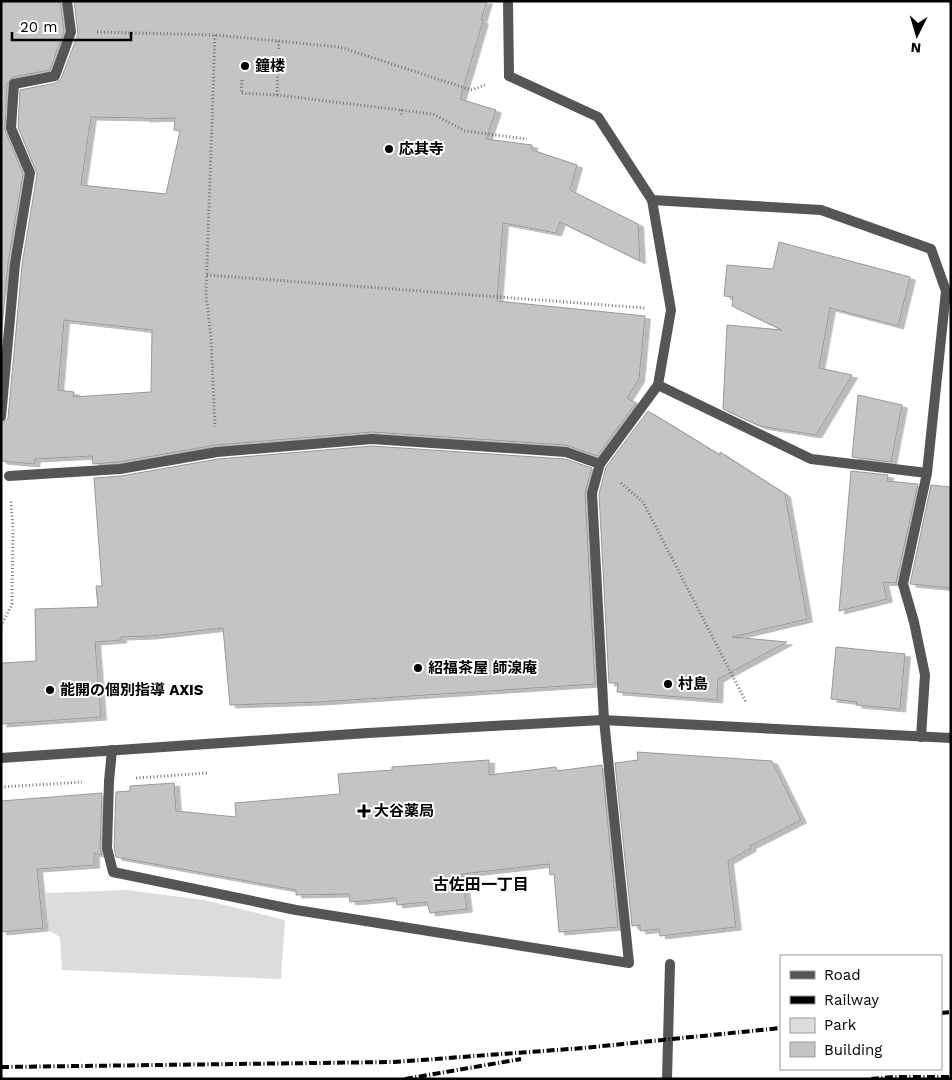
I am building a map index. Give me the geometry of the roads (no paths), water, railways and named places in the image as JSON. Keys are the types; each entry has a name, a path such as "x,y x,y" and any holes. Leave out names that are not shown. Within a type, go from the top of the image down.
{"street":[{"path":"1,416 14,264 30,173 11,128 14,84 55,76 71,32 67,1"},
{"path":"112,750 109,781 108,848 113,872 296,910 629,964 604,720 592,493 600,464 658,385 671,310 652,200 598,118 509,76 508,1"},
{"path":"652,200 821,210 931,249 948,291 926,473 903,584 914,622 925,675 921,737"},
{"path":"658,385 811,459 926,473"},
{"path":"9,476 120,469 217,452 372,440 566,452 600,464"},
{"path":"1,758 368,733 604,720 951,738"},
{"path":"667,1079 670,964"}],"railway":[{"path":"942,1013 951,1012"},
{"path":"1,1067 394,1062 583,1048 780,1028"},
{"path":"405,1079 521,1059"},
{"path":"871,1079 951,1077"}],"place":[{"name":"鐘楼","path":"245,66"},
{"name":"応其寺","path":"389,149"},
{"name":"紹福茶屋 師湶庵","path":"418,668"},
{"name":"村島","path":"668,684"},
{"name":"能開の個別指導 AXIS","path":"50,690"},
{"name":"大谷薬局","path":"364,811"}],"district":[{"name":"古佐田一丁目","path":"481,884"}]}
